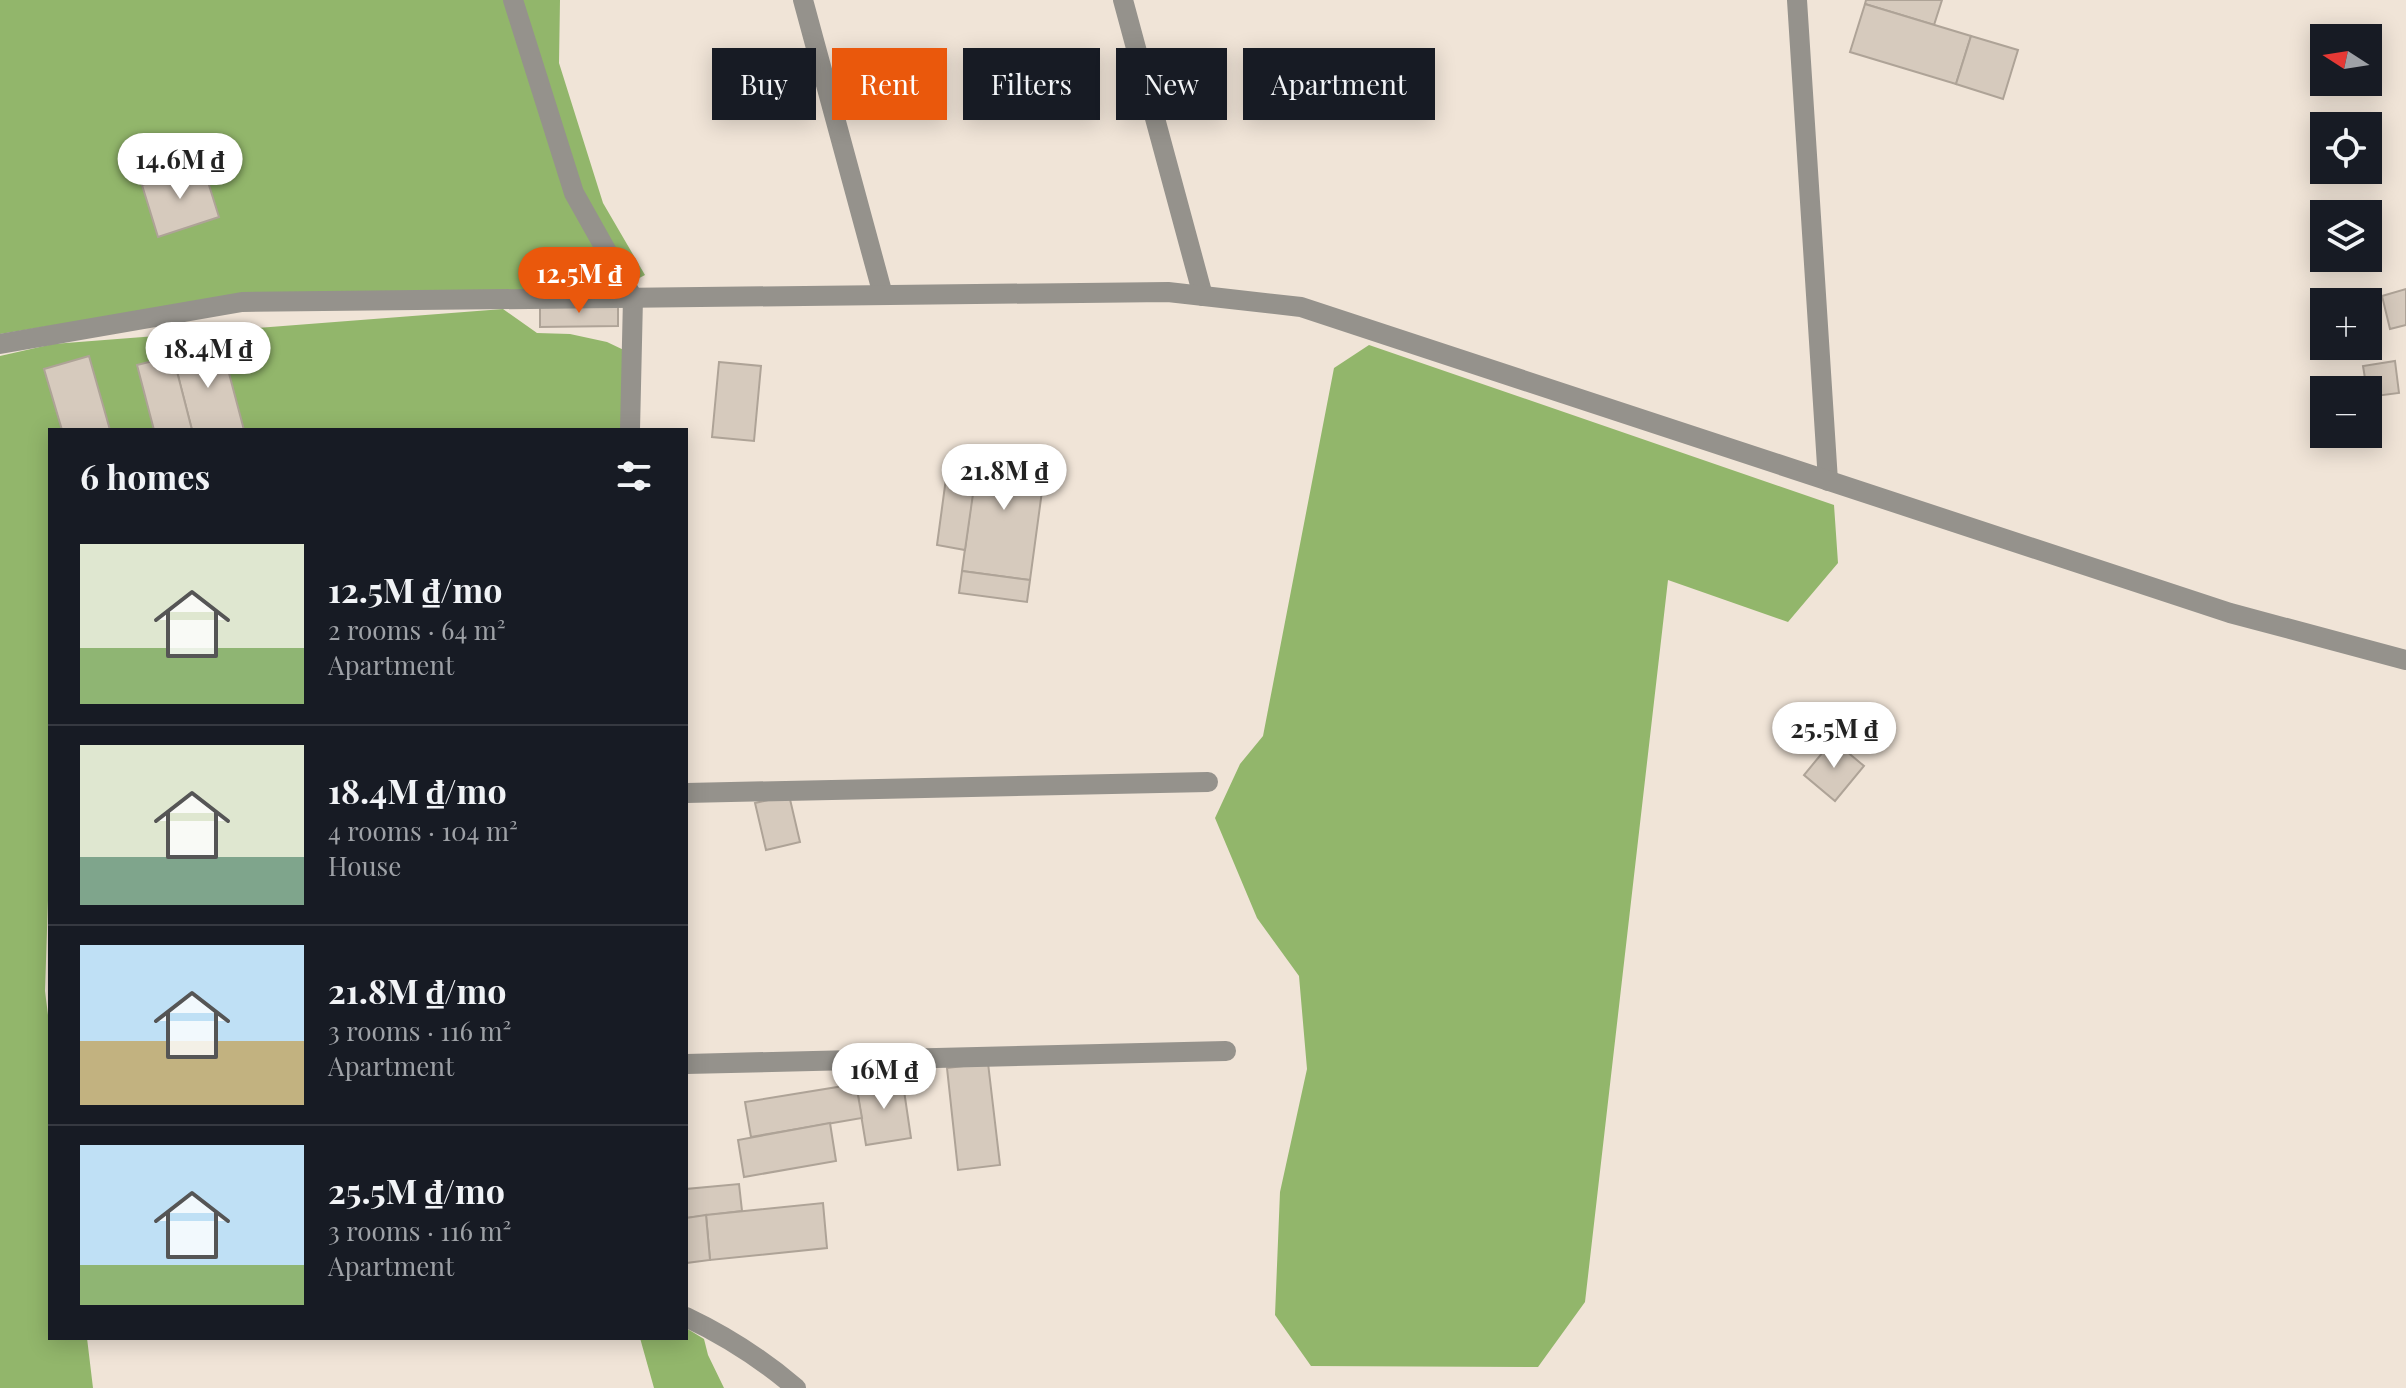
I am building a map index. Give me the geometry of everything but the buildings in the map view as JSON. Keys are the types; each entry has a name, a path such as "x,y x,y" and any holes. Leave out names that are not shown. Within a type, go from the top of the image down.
{"street":[{"path":"513,0 574,193 633,298 630,428"},
{"path":"803,0 883,295"},
{"path":"1123,0 1203,296"},
{"path":"1797,0 1828,481"},
{"path":"0,344 242,302 1168,292 1301,307 2230,613 2406,660"},
{"path":"688,793 1208,782"},
{"path":"688,1064 1226,1051"},
{"path":"688,1318 765,1361 796,1388"}],"green space":[{"path":"0,0 560,0 559,63 603,203 645,275 617,290 240,295 0,334"},
{"path":"503,309 537,333 570,334 607,342 628,352 626,428 48,428 48,900 45,991 48,1015 48,1340 87,1340 93,1388 0,1388 0,356 53,344"},
{"path":"1369,345 1834,505 1838,563 1788,622 1668,580 1585,1302 1538,1367 1311,1366 1275,1315 1280,1192 1307,1069 1299,976 1257,918 1215,818 1240,764 1263,736 1334,368"},
{"path":"688,1329 704,1339 724,1388 654,1388 641,1340 688,1340"}]}
